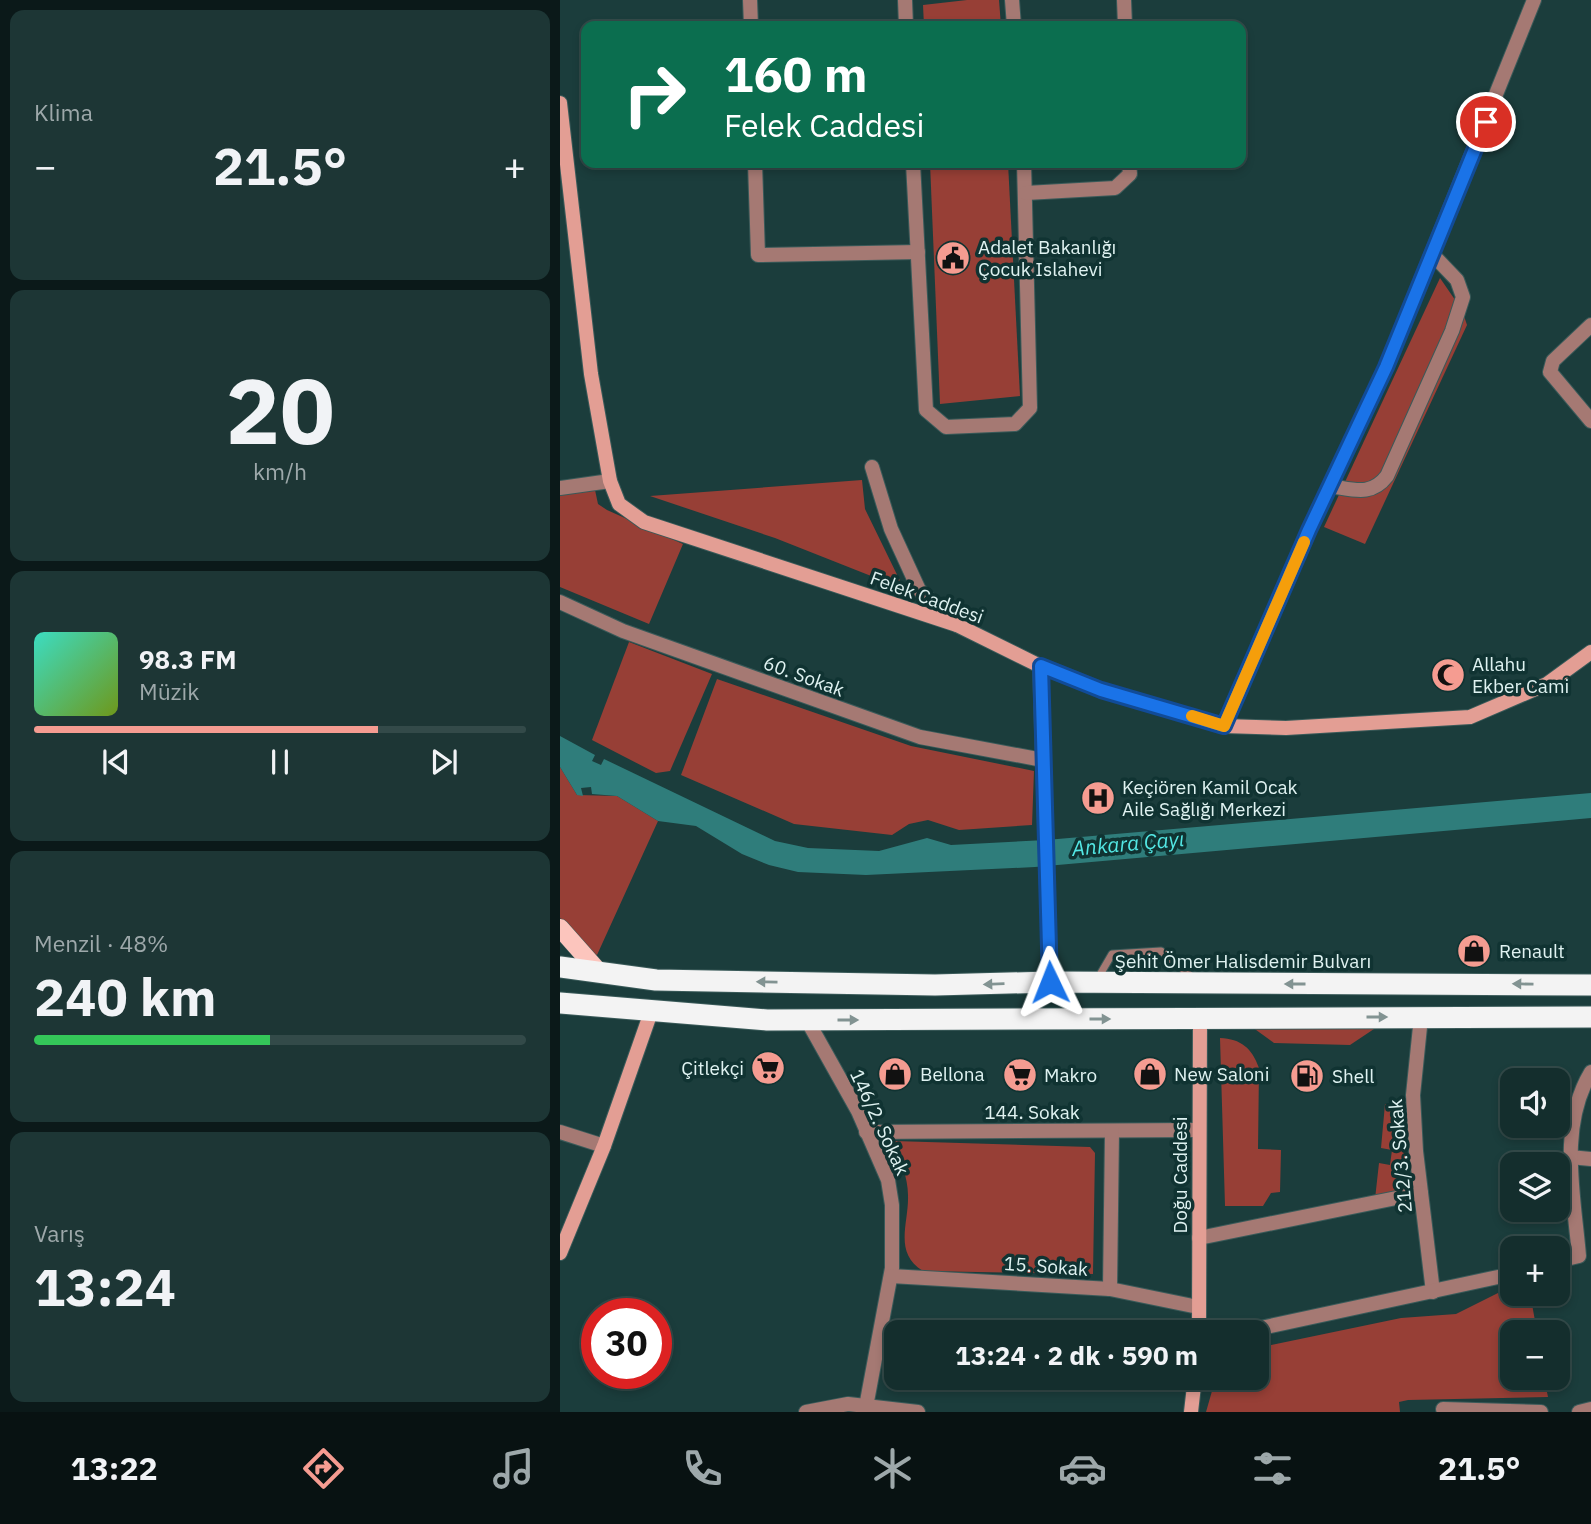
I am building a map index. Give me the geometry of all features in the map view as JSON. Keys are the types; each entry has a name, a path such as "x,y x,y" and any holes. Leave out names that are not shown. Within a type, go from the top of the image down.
{"highway":[{"name":"Şehit Ömer Halisdemir Bulvarı","path":"560,967 656,980 935,985 1050,982 1201,985 1591,985"},
{"path":"560,1003 651,1012 807,1020 1591,1017"}],"main road":[{"path":"560,928 599,972"}],"street":[{"path":"750,0 751,21"},
{"path":"905,0 906,21"},
{"path":"1012,0 1014,21"},
{"path":"1124,0 1125,21"},
{"path":"1224,726 1330,485 1386,367 1534,0"},
{"name":"Felek Caddesi","path":"560,103 574,206 591,374 610,481 619,503 644,522 957,625 1041,666 1101,690 1224,726 1286,728 1470,717 1547,684 1591,652"},
{"path":"755,168 758,255 918,252"},
{"path":"913,168 926,410 946,427 1014,424 1030,408 1024,168"},
{"path":"1026,193 1115,188 1130,174 1129,168"},
{"path":"560,175 574,206"},
{"path":"560,192 574,206"},
{"path":"1330,485 1368,491 1379,486 1387,477 1452,331 1463,297 1457,280 1432,254"},
{"path":"1591,325 1553,361 1550,372 1591,421"},
{"path":"872,467 891,528 919,590 957,625"},
{"path":"560,488 610,481"},
{"name":"60. Sokak","path":"560,602 623,631 920,737 1043,760"},
{"path":"1041,666 1050,982"},
{"path":"560,1253 604,1146 651,1012"},
{"name":"212/3. Sokak","path":"1421,1017 1413,1095 1433,1293"},
{"name":"Doğu Caddesi","path":"1199,1320 1200,1018"},
{"name":"146/2. Sokak","path":"807,1020 858,1111 888,1180 892,1205 891,1276 865,1409"},
{"path":"1585,1255 1570,1157 1573,1118 1591,1072"},
{"name":"144. Sokak","path":"866,1132 1199,1130"},
{"path":"1110,1289 1112,1131"},
{"path":"560,1132 604,1146"},
{"path":"1570,1157 1591,1159"},
{"path":"1199,1238 1421,1192"},
{"name":"15. Sokak","path":"891,1276 1110,1289 1198,1307"},
{"path":"1269,1326 1500,1277"},
{"path":"1191,1412 1194,1390"},
{"path":"806,1412 848,1404 865,1409 918,1412"},
{"path":"1443,1409 1541,1412"},
{"path":"1579,1412 1591,1409"}],"lane":[{"path":"1096,983 1112,954 1161,951 1201,985"}],"shaded area":[{"path":"967,0 999,0 1001,21 924,21 923,5"},
{"path":"930,168 1008,168 1020,396 940,404"},
{"path":"1440,278 1462,310 1467,325 1365,544 1324,527"},
{"path":"862,480 865,509 904,589 775,538 650,496"},
{"path":"595,490 598,504 607,510 683,544 649,624 560,587 560,494"},
{"path":"629,642 712,674 670,771 656,773 592,740"},
{"path":"717,679 911,746 1034,771 1032,825 959,830 928,820 909,824 892,835 794,824 681,775"},
{"path":"560,767 577,795 617,796 658,821 597,955 586,951 560,918"},
{"path":"1252,1027 1377,1027 1350,1045 1274,1043"},
{"path":"1220,1038 1234,1040 1245,1046 1256,1061 1259,1068 1258,1149 1281,1150 1280,1192 1271,1193 1263,1206 1225,1206"},
{"path":"1385,1104 1409,1104 1405,1156 1411,1184 1405,1192 1375,1199 1379,1163 1390,1165 1392,1150 1381,1148"},
{"path":"894,1141 1090,1147 1095,1153 1093,1274 923,1271 908,1255 905,1246 908,1188"},
{"path":"1500,1292 1500,1306 1532,1306 1535,1320 1500,1320 1500,1390 1547,1390 1548,1397 1408,1400 1399,1402 1400,1412 1206,1412 1212,1390 1269,1390 1269,1346 1401,1318 1456,1314"}],"water":[{"name":"Ankara Çayı","path":"560,736 595,755 592,761 601,765 604,759 775,841 808,848 879,851 927,838 951,845 1046,840 1591,793 1591,818 1035,867 866,875 798,872 769,865 742,854 696,826 658,821 617,796 592,794 591,787 581,788 583,796 577,795 560,767"}],"slow traffic":[{"path":"1192,716 1224,726 1304,542"}],"place":[{"name":"Adalet Bakanlığı Çocuk Islahevi","path":"953,258"},
{"name":"Allahu Ekber Cami","path":"1448,675"},
{"name":"Keçiören Kamil Ocak Aile Sağlığı Merkezi","path":"1098,798"},
{"name":"Renault","path":"1474,951"},
{"name":"Çitlekçi","path":"768,1068"},
{"name":"Bellona","path":"895,1074"},
{"name":"New Saloni","path":"1150,1074"},
{"name":"Makro","path":"1020,1075"},
{"name":"Shell","path":"1307,1076"}],"route":[{"path":"1050,982 1041,666 1101,690 1224,726 1309,530 1386,367 1486,122"}]}
